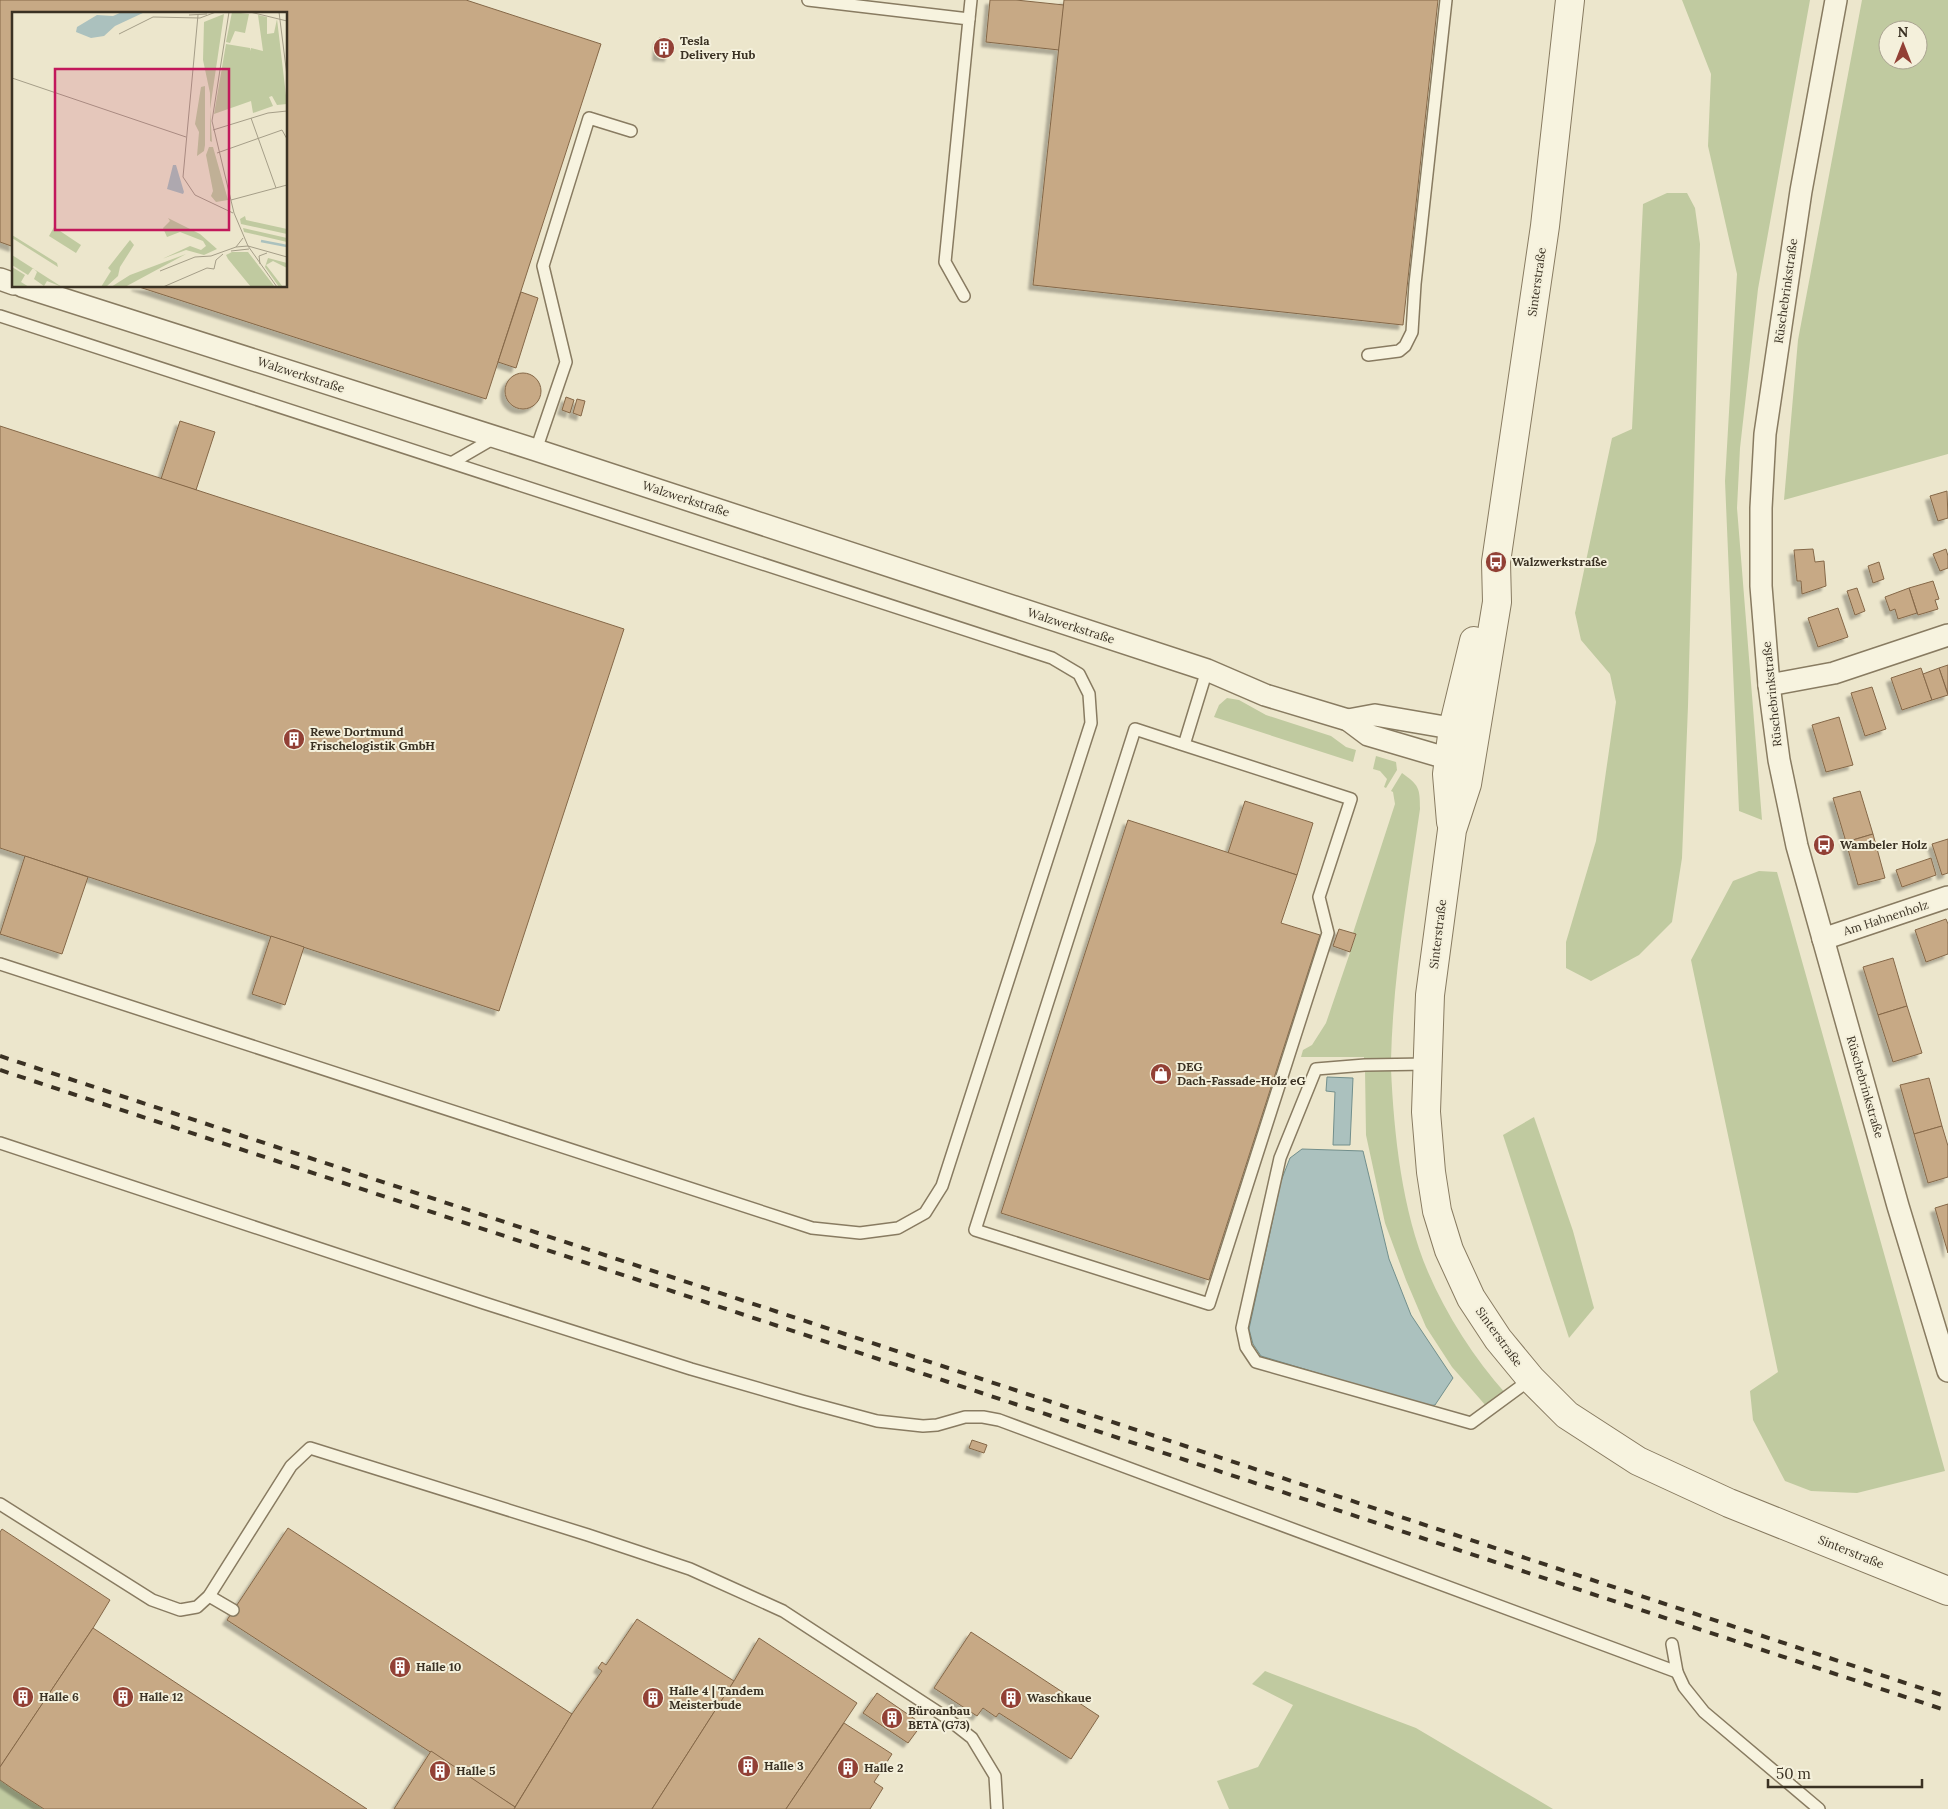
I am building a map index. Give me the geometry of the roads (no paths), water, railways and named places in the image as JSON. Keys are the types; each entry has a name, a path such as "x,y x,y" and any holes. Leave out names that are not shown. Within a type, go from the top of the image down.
{"street":[{"name":"Sinterstraße","path":"1570,0 1545,226 1496,562 1497,602 1464,730 1460,762 1466,790 1452,830 1430,995 1426,1112 1431,1172 1437,1211 1449,1250 1471,1298 1498,1339 1531,1379 1567,1415 1638,1461 1730,1503 1948,1591"},
{"name":"Rüschebrinkstraße","path":"1836,0 1800,191 1765,434 1761,508 1761,586 1769,685 1779,760 1797,846 1898,1206 1948,1371"},
{"path":"0,279 12,283"},
{"name":"Walzwerkstraße","path":"28,288 496,437 1207,670 1264,695 1348,720 1368,735 1460,762"},
{"path":"1769,685 1834,673 1948,635"},
{"name":"Walzwerkstraße","path":"1348,720 1375,715 1464,730"},
{"name":"Am Hahnenholz","path":"1823,938 1948,898"}],"lane":[{"path":"808,0 968,19"},
{"path":"964,296 945,262 971,0"},
{"path":"1368,355 1398,351 1405,346 1412,332 1415,284 1446,0"},
{"path":"536,450 566,362 543,266 589,118 630,131"},
{"path":"0,316 454,462 1052,658 1079,674 1089,694 1091,723 942,1186 925,1213 898,1228 860,1233 812,1228 0,964"},
{"path":"454,462 496,437"},
{"path":"1184,745 1207,670"},
{"path":"1135,730 1184,745 1351,799 1319,897 1328,933 1209,1304 975,1230 1135,730"},
{"path":"1427,1064 1364,1065 1316,1069 1280,1158 1242,1328 1246,1347 1256,1362 1471,1423 1531,1379"},
{"path":"0,1143 484,1303 691,1369 802,1401 877,1421 923,1426 937,1425 965,1417 983,1417 999,1420 1677,1672"},
{"path":"0,1504 152,1600 180,1610 197,1607 209,1596 291,1466 310,1448 690,1569 783,1611 944,1716 972,1738 995,1776 997,1809"},
{"path":"209,1596 233,1610"},
{"path":"1672,1644 1677,1672 1684,1687 1704,1712 1820,1809"}],"water":[{"path":"1327,1077 1353,1078 1350,1145 1333,1145 1335,1092 1326,1091"},
{"path":"1302,1149 1363,1151 1389,1259 1411,1315 1453,1378 1435,1405 1427,1406 1261,1356 1253,1344 1249,1329 1281,1181 1290,1158"}],"railway":[{"path":"0,1056 1948,1697"},
{"path":"0,1070 1948,1711"}],"place":[{"name":"Tesla Delivery Hub","path":"664,48"},
{"name":"Walzwerkstraße","path":"1496,562"},
{"name":"Rewe Dortmund Frischelogistik GmbH","path":"294,739"},
{"name":"Wambeler Holz","path":"1824,845"},
{"name":"DEG Dach-Fassade-Holz eG","path":"1161,1074"},
{"name":"Halle 10","path":"400,1667"},
{"name":"Halle 6","path":"23,1697"},
{"name":"Halle 12","path":"123,1697"},
{"name":"Halle 4 | Tandem Meisterbude","path":"653,1698"},
{"name":"Waschkaue","path":"1011,1698"},
{"name":"Büroanbau BETA (G73)","path":"892,1718"},
{"name":"Halle 3","path":"748,1766"},
{"name":"Halle 2","path":"848,1768"},
{"name":"Halle 5","path":"440,1771"}]}
